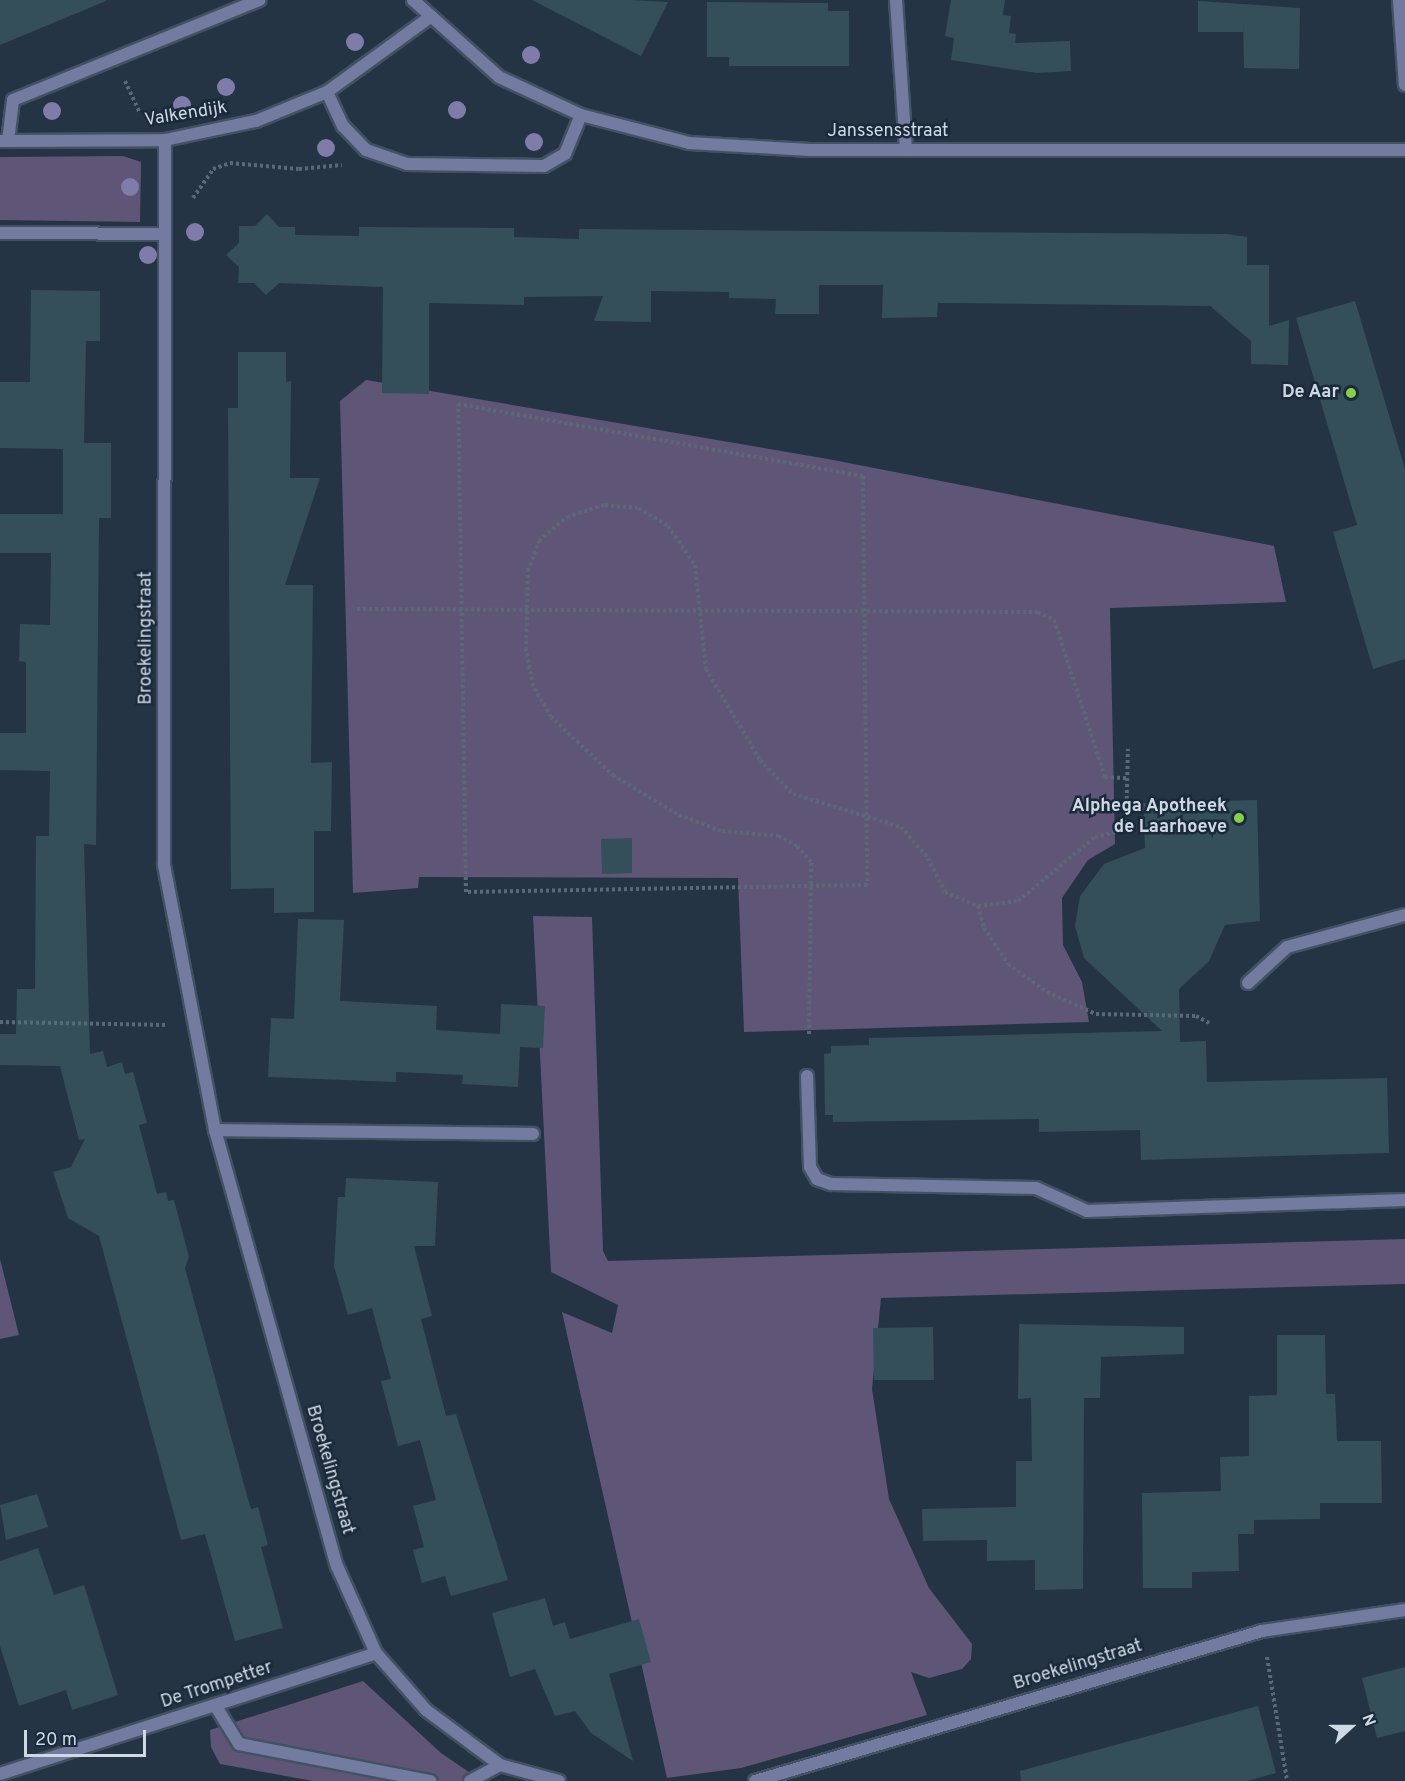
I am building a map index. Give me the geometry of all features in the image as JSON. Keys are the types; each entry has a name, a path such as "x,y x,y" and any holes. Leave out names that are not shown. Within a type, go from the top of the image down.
{"street":[{"name":"Valkendijk","path":"259,0 13,100 4,141 165,141 256,121 327,92 429,18"},
{"name":"Janssensstraat","path":"413,0 429,18 499,77 581,115 689,143 906,150 1405,150"},
{"path":"896,0 906,150"},
{"path":"1399,0 1405,85"},
{"path":"327,92 343,126 363,147 407,164 544,166 565,154 581,115"},
{"name":"Broekelingstraat","path":"165,141 164,865 191,1026 215,1130 338,1566 376,1653 426,1710 500,1765 559,1781"},
{"path":"0,233 164,234"},
{"path":"1248,983 1287,947 1405,915"},
{"path":"807,1076 810,1167 817,1179 831,1184 1036,1188 1087,1211 1405,1200"},
{"path":"215,1130 533,1134"},
{"name":"Broekelingstraat","path":"763,1780 1262,1631 1405,1610"},
{"name":"De Trompetter","path":"0,1774 376,1653"},
{"path":"215,1705 239,1744 430,1781"},
{"path":"470,1781 500,1765"}],"path":[{"path":"115,59 144,121 146,141"},
{"path":"164,205 191,201 213,169 230,163 326,170 342,165 363,147"},
{"path":"458,405 863,476 864,611 867,885 466,892 458,405"},
{"path":"809,1034 811,862 797,846 779,836 721,831 676,814 614,776 551,717 533,686 527,610 528,571 539,541 567,517 605,505 639,508 668,526 696,565 706,669 759,760 793,794 901,827 928,858 945,892 978,906 1018,901 1095,837 1126,829 1128,749"},
{"path":"357,609 1038,612 1054,620 1105,777 1127,778"},
{"path":"978,906 984,928 1008,964 1047,992 1096,1014 1185,1015 1209,1023"},
{"path":"0,1022 191,1026"},
{"path":"1262,1631 1287,1781"}],"shaded area":[{"path":"123,156 141,162 140,222 0,220 0,157"},
{"path":"366,380 828,459 1274,546 1286,602 1110,608 1115,844 1088,860 1062,898 1063,945 1082,982 1089,1022 744,1032 738,878 419,877 418,888 353,893 340,401"},
{"path":"533,916 592,917 603,1251 608,1261 1405,1239 1405,1284 881,1298 872,1389 889,1499 929,1588 972,1644 971,1659 962,1669 929,1678 911,1672 927,1715 741,1768 667,1778 562,1312 612,1333 618,1305 551,1272"},
{"path":"0,1259 19,1335 0,1339"},
{"path":"363,1681 441,1753 482,1781 313,1781 220,1764 211,1747 210,1730"}],"building":[{"path":"0,0 106,0 106,1 0,45"},
{"path":"532,0 630,0 668,2 641,56"},
{"path":"951,0 1005,0 1003,15 1011,16 1009,33 1016,34 1015,43 1070,41 1071,71 1037,73 951,60 954,38 945,36"},
{"path":"1198,1 1300,8 1299,69 1244,68 1243,22 1243,32 1198,32"},
{"path":"707,2 828,3 828,11 849,11 849,66 729,66 729,57 707,57"},
{"path":"267,214 279,227 295,227 295,235 359,236 359,227 514,228 514,237 579,239 579,229 1226,234 1247,237 1247,265 1269,265 1269,326 1289,320 1288,365 1251,364 1251,341 1210,306 938,303 937,317 882,318 883,285 819,285 819,314 775,314 776,299 729,298 729,292 651,291 651,322 594,321 603,296 524,297 524,305 429,303 429,394 382,393 383,287 279,283 266,295 254,283 238,283 239,267 226,255 239,243 239,226 255,226"},
{"path":"31,290 100,291 100,341 86,341 84,443 111,443 111,518 99,518 96,845 84,844 90,1054 103,1051 107,1067 122,1062 125,1074 133,1072 147,1123 139,1125 157,1194 166,1192 168,1201 174,1200 189,1257 185,1268 246,1492 251,1509 258,1507 268,1545 261,1547 283,1628 235,1641 205,1534 181,1540 99,1236 68,1218 53,1172 71,1167 85,1139 79,1140 60,1066 0,1065 0,1034 16,1034 17,989 35,989 36,836 49,836 50,771 0,770 0,733 26,733 26,662 19,661 20,624 50,625 51,553 0,553 0,514 63,514 63,449 0,448 0,382 30,382"},
{"path":"1355,301 1405,469 1405,659 1373,669 1333,532 1357,525 1296,318"},
{"path":"238,352 286,352 286,382 291,381 290,478 320,478 285,585 313,585 311,763 332,762 331,831 314,831 314,912 274,913 274,888 231,889 228,408 238,408"},
{"path":"1257,800 1260,921 1225,925 1209,961 1179,989 1180,1042 1206,1041 1207,1082 1387,1078 1389,1153 1141,1160 1140,1130 1039,1132 1039,1119 833,1122 833,1115 825,1115 824,1054 831,1053 831,1046 869,1045 869,1038 1162,1031 1084,958 1075,926 1080,896 1104,864 1145,848 1143,803"},
{"path":"632,838 632,873 602,874 601,839"},
{"path":"298,919 344,920 340,1001 437,1006 436,1030 500,1034 501,1004 545,1006 543,1048 520,1047 518,1087 462,1084 463,1075 396,1072 396,1082 268,1077 271,1018 294,1019"},
{"path":"346,1178 438,1182 435,1246 414,1246 432,1316 421,1319 446,1416 456,1414 508,1580 451,1596 445,1576 422,1583 413,1550 424,1547 413,1506 436,1500 420,1440 398,1446 381,1381 391,1379 372,1308 348,1315 334,1266 338,1197 345,1197"},
{"path":"1019,1324 1184,1327 1184,1354 1101,1357 1100,1398 1084,1398 1083,1589 1035,1590 1035,1560 987,1561 987,1540 923,1541 922,1509 1016,1507 1016,1461 1032,1461 1031,1398 1018,1399"},
{"path":"933,1327 934,1380 874,1380 873,1328"},
{"path":"1277,1335 1325,1335 1326,1394 1335,1394 1337,1441 1381,1441 1382,1503 1320,1503 1320,1519 1254,1520 1254,1534 1238,1534 1239,1571 1192,1572 1192,1588 1143,1588 1142,1493 1221,1491 1220,1457 1249,1456 1249,1396 1277,1395"},
{"path":"37,1494 48,1527 6,1540 0,1505"},
{"path":"38,1548 54,1595 84,1585 118,1695 72,1710 66,1690 19,1706 0,1646 0,1561"},
{"path":"545,1598 553,1626 565,1622 570,1639 639,1619 651,1662 609,1674 633,1761 591,1733 575,1711 555,1716 535,1669 510,1677 492,1613"},
{"path":"1405,1667 1405,1731 1377,1738 1362,1678"},
{"path":"1258,1706 1276,1773 1247,1781 1021,1781 1020,1771"}],"place":[{"name":"De Aar","path":"1351,393"},
{"name":"Alphega Apotheek de Laarhoeve","path":"1239,818"}]}
